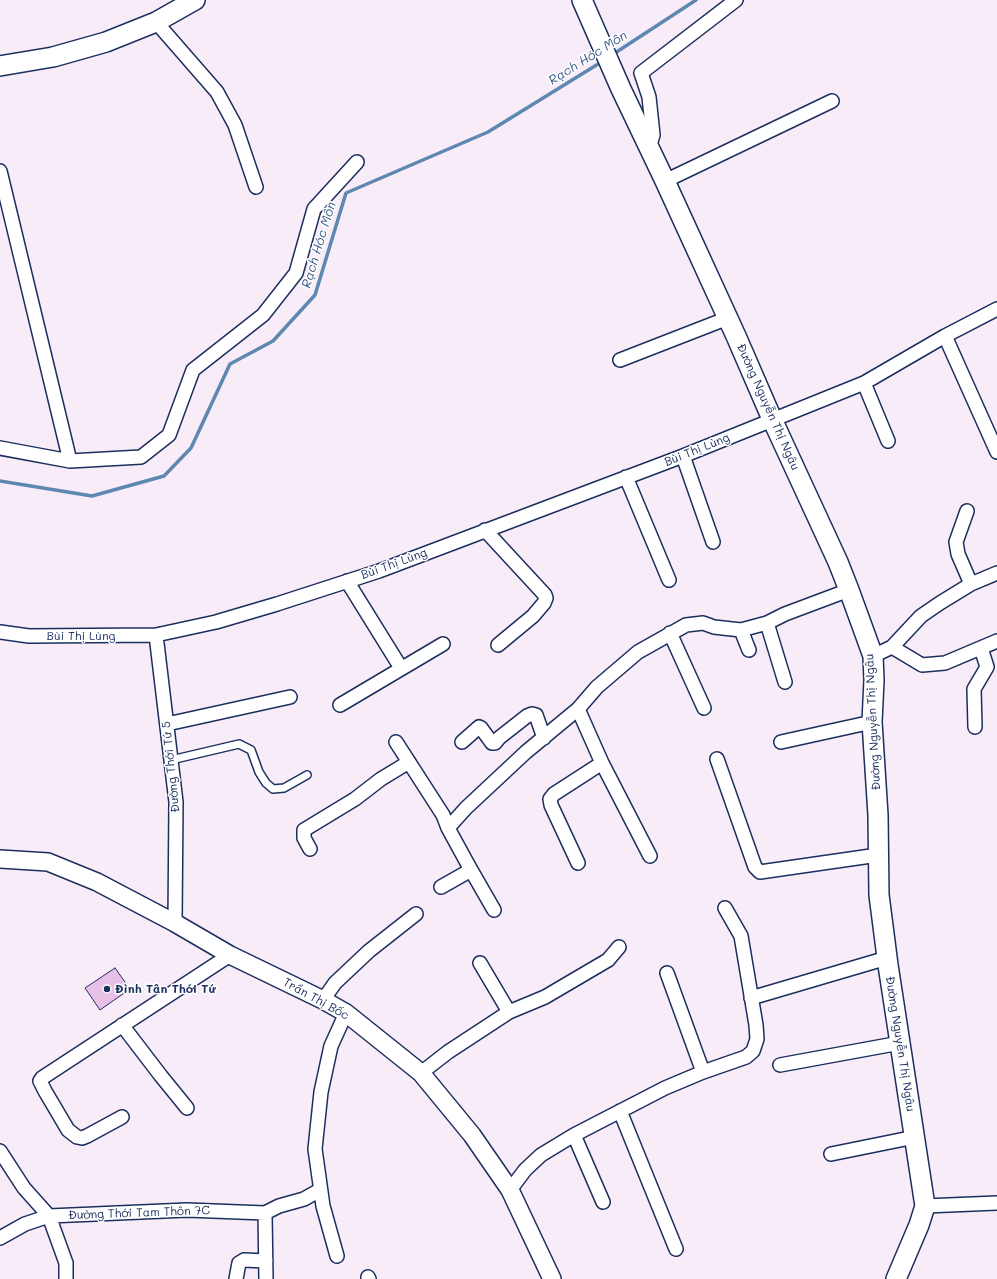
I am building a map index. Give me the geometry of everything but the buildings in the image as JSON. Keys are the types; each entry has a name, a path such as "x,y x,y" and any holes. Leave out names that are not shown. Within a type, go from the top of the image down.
{"main road":[{"path":"0,66 53,57 106,42 156,22 195,0"},
{"name":"Đường Nguyễn Thị Ngâu","path":"582,0 621,89 728,318 772,419 838,562 872,656 874,680 872,722 878,816 879,895 887,958 926,1206 896,1279"}],"street":[{"path":"649,148 653,135 649,97 641,72 736,0"},
{"path":"156,22 217,92 236,124 256,187"},
{"path":"665,181 832,101"},
{"path":"0,448 70,461 141,457 169,435 193,370 263,316 296,273 314,209 357,162"},
{"path":"0,171 70,461"},
{"name":"Bùi Thị Lùng","path":"0,632 29,636 156,635 232,617 379,571 683,456 864,383 945,336 997,309"},
{"path":"620,360 728,318"},
{"path":"945,336 997,452"},
{"path":"864,383 888,441"},
{"path":"683,456 713,542"},
{"path":"626,477 669,580"},
{"path":"967,511 956,542 958,554 972,584"},
{"path":"485,530 546,598 544,604 533,616 498,645"},
{"path":"872,656 892,647 921,616 940,603 972,584 997,573"},
{"path":"347,581 401,668"},
{"path":"448,828 466,808 526,752 578,709 597,687 638,652 670,633 686,625 703,623 714,627 741,630 767,623 785,614 849,590"},
{"path":"767,623 785,682"},
{"path":"741,630 749,650"},
{"path":"670,633 704,708"},
{"name":"Đường Thới Tứ 5","path":"156,635 176,802 175,923"},
{"path":"892,647 922,665 945,663 997,641"},
{"path":"340,705 443,644"},
{"path":"975,727 974,689 987,667 981,648"},
{"path":"167,724 290,697"},
{"path":"578,709 602,763 650,856"},
{"path":"462,742 479,727 492,744 527,716 532,714 536,715 544,738"},
{"path":"781,742 872,722"},
{"path":"396,742 443,815 448,828 494,910"},
{"path":"717,759 755,867 760,872 878,855"},
{"path":"310,849 304,838 304,830 408,762"},
{"path":"578,864 551,806 550,799 554,794 602,763"},
{"name":"Trần Thị Bốc","path":"0,859 48,862 96,882 175,923 230,954 324,1000 346,1013 421,1073 472,1135 510,1190 552,1279"},
{"path":"441,887 471,870"},
{"path":"510,1190 525,1170 540,1155 574,1135 665,1088 703,1072 746,1057 753,1051 757,1039 741,936 725,908"},
{"path":"324,1000 335,983 369,951 416,914"},
{"path":"421,1073 448,1052 509,1012 545,997 608,960 620,947"},
{"path":"122,1116 87,1136 82,1138 77,1137 68,1130 40,1081 42,1078 230,954"},
{"path":"751,998 887,958"},
{"path":"480,963 509,1012"},
{"path":"667,973 703,1072"},
{"path":"337,1256 323,1206 314,1148 321,1092 331,1046 346,1013"},
{"path":"122,1025 187,1108"},
{"path":"780,1065 900,1043"},
{"path":"620,1111 676,1249"},
{"path":"574,1135 603,1202"},
{"path":"831,1154 915,1137"},
{"path":"0,1151 24,1188 49,1216 66,1263 66,1279"},
{"name":"Đường Thới Tam Thôn 7C","path":"0,1238 25,1224 49,1216 187,1210 265,1213 279,1206 304,1199 320,1190"},
{"path":"926,1206 997,1203"},
{"path":"265,1213 266,1279"},
{"path":"236,1279 239,1263 244,1260 266,1261"}],"lane":[{"path":"171,760 239,744 251,750 259,772 266,783 273,788 284,788 307,775"}],"waterway":[{"name":"Rạch Hóc Môn","path":"612,55 696,0"},
{"name":"Rạch Hóc Môn","path":"0,481 92,496 164,476 191,448 230,364 273,341 315,295 346,193 488,132 603,61"}],"place":[{"name":"Đình Tân Thới Tứ","path":"107,989"}]}
